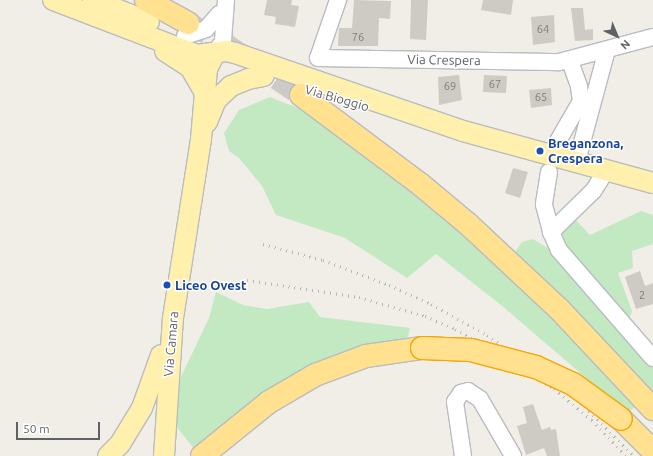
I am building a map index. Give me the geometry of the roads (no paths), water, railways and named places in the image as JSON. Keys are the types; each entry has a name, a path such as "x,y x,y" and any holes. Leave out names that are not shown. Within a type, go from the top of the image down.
{"highway":[{"path":"146,0 187,30"},
{"path":"301,95 420,184 468,224 560,310 653,409"},
{"path":"202,456 269,402 310,377 366,356 422,348 471,350 536,367 573,384 621,419 653,451"}],"main road":[{"name":"Via Bioggio","path":"53,0 187,30 228,64 264,76 358,104 607,169 653,183"},
{"name":"Via Bioggio","path":"96,9 197,55 235,53 463,131"},
{"path":"96,9 182,62 196,75 205,93"},
{"name":"Via Camara","path":"201,139 209,61 215,53"},
{"name":"Via Camara","path":"164,456 172,318 201,139 217,67 215,53"},
{"path":"201,139 216,100 241,81 264,76"},
{"path":"108,456 120,444 142,408 172,318"}],"street":[{"name":"Via Crespera","path":"338,0 318,58 570,60 653,37"},
{"path":"187,30 206,29 222,5"},
{"name":"Via Camara","path":"215,53 213,42 222,5"},
{"path":"576,161 607,50"},
{"path":"558,141 580,101 579,86 570,60"},
{"path":"550,232 593,190 607,169"},
{"path":"549,172 544,205 550,232 559,250 653,358"},
{"path":"463,456 455,402 465,391 471,392 480,399 513,456"}],"tunnel":[{"path":"188,23 222,42 301,95"}],"railway":[{"path":"263,244 323,260 389,285 431,304 487,335 576,398 634,456"},
{"path":"247,280 359,297 425,316 455,329 506,356 554,389 592,420 626,456"}],"place":[{"name":"Breganzona, Crespera","path":"540,151"},
{"name":"Liceo Ovest","path":"167,285"}]}
